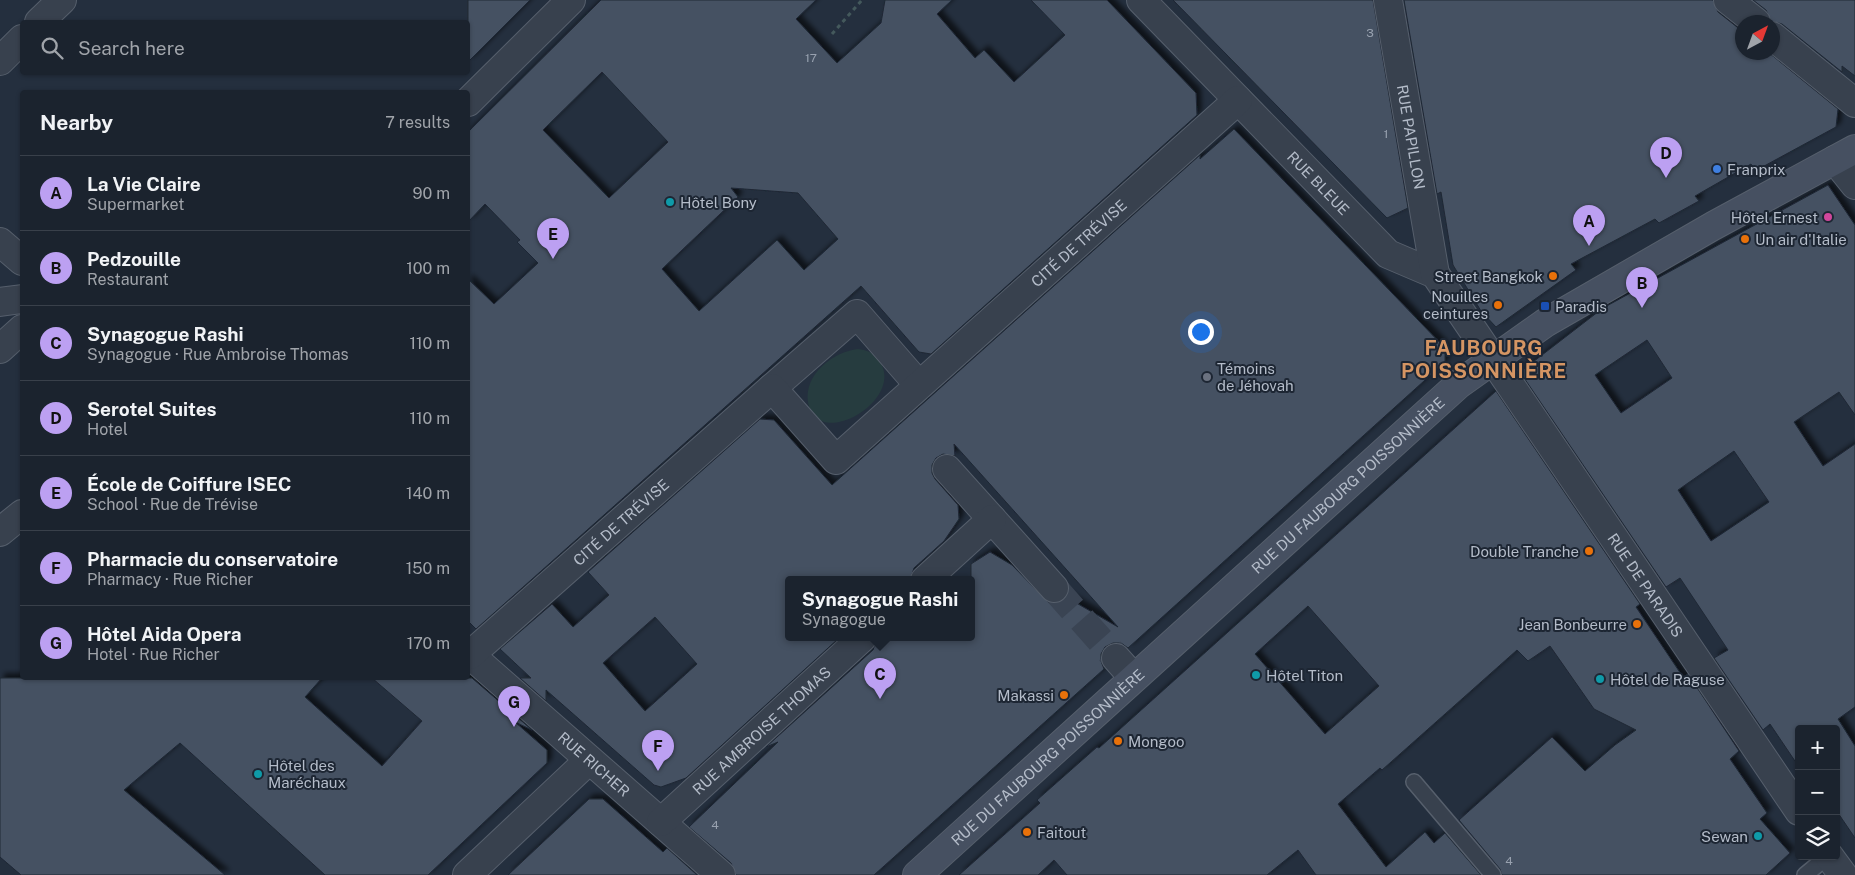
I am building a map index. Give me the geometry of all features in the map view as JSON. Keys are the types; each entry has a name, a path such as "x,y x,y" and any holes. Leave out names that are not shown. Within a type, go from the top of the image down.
{"street":[{"path":"41,20 62,0"},
{"path":"470,100 571,0"},
{"name":"RUE BLEUE","path":"1141,0 1388,254 1435,274"},
{"name":"RUE PAPILLON","path":"1388,0 1435,274"},
{"path":"1728,0 1747,15"},
{"path":"0,61 20,41"},
{"path":"1780,42 1855,103"},
{"name":"CITÉ DE TRÉVISE","path":"772,388 836,460 918,384 1238,100"},
{"path":"1845,154 1855,185"},
{"name":"RUE DU FAUBOURG POISSONNIÈRE","path":"917,875 1125,668 1459,384 1545,323 1638,268 1845,154"},
{"path":"0,242 20,260"},
{"path":"1435,274 1494,359"},
{"path":"0,302 20,299"},
{"name":"CITÉ DE TRÉVISE","path":"470,653 857,314 918,384"},
{"path":"0,349 20,331"},
{"name":"RUE DE PARADIS","path":"1494,359 1795,805"},
{"path":"947,469 1054,588"},
{"path":"0,532 20,516"},
{"path":"930,576 992,519"},
{"name":"RUE AMBROISE THOMAS","path":"661,822 859,641"},
{"name":"RUE RICHER","path":"470,655 721,875"},
{"path":"467,875 589,760"},
{"path":"1831,860 1842,875"}],"lane":[{"path":"1414,782 1493,875"},
{"path":"1804,875 1823,860"}],"path":[{"path":"832,34 862,0"}],"green space":[{"path":"858,349 871,352 880,362 884,377 880,392 870,405 856,415 841,422 826,422 814,416 808,402 808,392 815,374 830,360"}],"building":[{"path":"468,0 530,0 470,60 470,20 468,20"},
{"path":"601,0 816,0 796,19 837,63 881,23 885,0 952,0 937,14 975,58 984,50 1014,82 1065,35 1031,0 1107,0 1196,93 1197,115 931,354 919,352 861,286 476,629 470,623 470,281 494,304 538,263 517,242 520,240 485,204 470,220 470,130","holes":["602,72 668,142 609,198 543,130","731,188 798,193 838,239 804,270 777,240 699,311 662,269 738,197"]},
{"path":"1173,0 1373,0 1408,208 1387,218"},
{"path":"1404,0 1713,0 1718,12 1735,25 1735,60 1778,60 1838,109 1836,127 1755,171 1751,164 1695,196 1699,201 1659,223 1655,219 1571,264 1576,270 1496,327 1481,311 1453,265 1441,192 1437,194"},
{"path":"1753,0 1855,0 1855,76 1842,66 1842,72 1780,23 1780,15 1768,15 1766,10"},
{"path":"1234,129 1445,348 1445,362 1128,648 1121,643 1113,643 1105,647 1101,654 1104,669 874,875 736,875 731,863 689,827 778,742 766,747 873,650 876,641 975,641 975,576 971,576 971,564 990,552 1012,565 1049,603 1058,603 1066,597 1118,627 954,444 955,456 943,454 936,458 932,465 932,473 935,479 958,505 959,519 944,541 914,568 911,576 785,576 785,641 836,641 686,778 661,787 654,785 546,690 546,701 520,678 531,678 500,649 552,604 573,627 609,595 588,572 760,419 774,420 832,485 1200,155 1200,159","holes":["655,617 697,664 645,711 603,663"]},
{"path":"1828,185 1855,225 1855,415 1839,392 1794,422 1823,466 1855,444 1855,707 1838,719 1855,746 1855,838 1840,816 1840,725 1795,725 1795,761 1770,724 1763,730 1714,658 1728,650 1680,578 1666,587 1520,372 1603,308","holes":["1647,340 1672,378 1621,413 1595,375","1734,451 1769,502 1711,541 1678,490"]},
{"path":"1496,391 1640,604 1636,607 1683,677 1688,674 1739,751 1730,759 1767,813 1760,819 1790,853 1766,875 1502,875 1500,869 1459,820 1552,737 1585,771 1636,730 1594,709 1550,646 1528,661 1517,650 1382,770 1380,768 1338,804 1386,867 1425,832 1434,843 1445,833 1481,875 1316,875 1298,850 1267,875 1067,875 1054,860 1038,875 959,875 1040,803 1037,800 1097,747 1099,748","holes":["1308,606 1379,686 1325,734 1255,654"]},
{"path":"0,678 20,678 20,680 320,680 305,697 382,766 422,721 374,680 470,680 472,678 532,730 515,722 547,750 547,763 428,875 325,875 180,743 124,790 225,875 21,875 0,857"},
{"path":"589,799 603,799 663,852 667,848 697,875 508,875"}],"tunnel":[{"path":"1054,588 1116,658"}],"place":[{"name":"Franprix","path":"1717,169"},
{"name":"Serotel Suites","path":"1666,178"},
{"name":"Hôtel Bony","path":"670,202"},
{"name":"Hôtel Ernest","path":"1828,217"},
{"name":"Un air d'Italie","path":"1745,239"},
{"name":"La Vie Claire","path":"1589,246"},
{"name":"École de Coiffure ISEC","path":"553,259"},
{"name":"Street Bangkok","path":"1553,276"},
{"name":"Nouilles ceintures","path":"1498,305"},
{"name":"Paradis","path":"1545,306"},
{"name":"Pedzouille","path":"1642,308"},
{"name":"Témoins de Jéhovah","path":"1207,377"},
{"name":"Double Tranche","path":"1589,551"},
{"name":"Jean Bonbeurre","path":"1637,624"},
{"name":"Hôtel Titon","path":"1256,675"},
{"name":"Hôtel de Raguse","path":"1600,679"},
{"name":"Makassi","path":"1064,695"},
{"name":"Synagogue Rashi","path":"880,699"},
{"name":"Hôtel Aida Opera","path":"514,727"},
{"name":"Mongoo","path":"1118,741"},
{"name":"Pharmacie du conservatoire","path":"658,771"},
{"name":"Hôtel des Maréchaux","path":"258,774"},
{"name":"Faitout","path":"1027,832"},
{"name":"Sewan","path":"1758,836"}],"district":[{"name":"FAUBOURG POISSONNIÈRE","path":"1484,360"}]}
